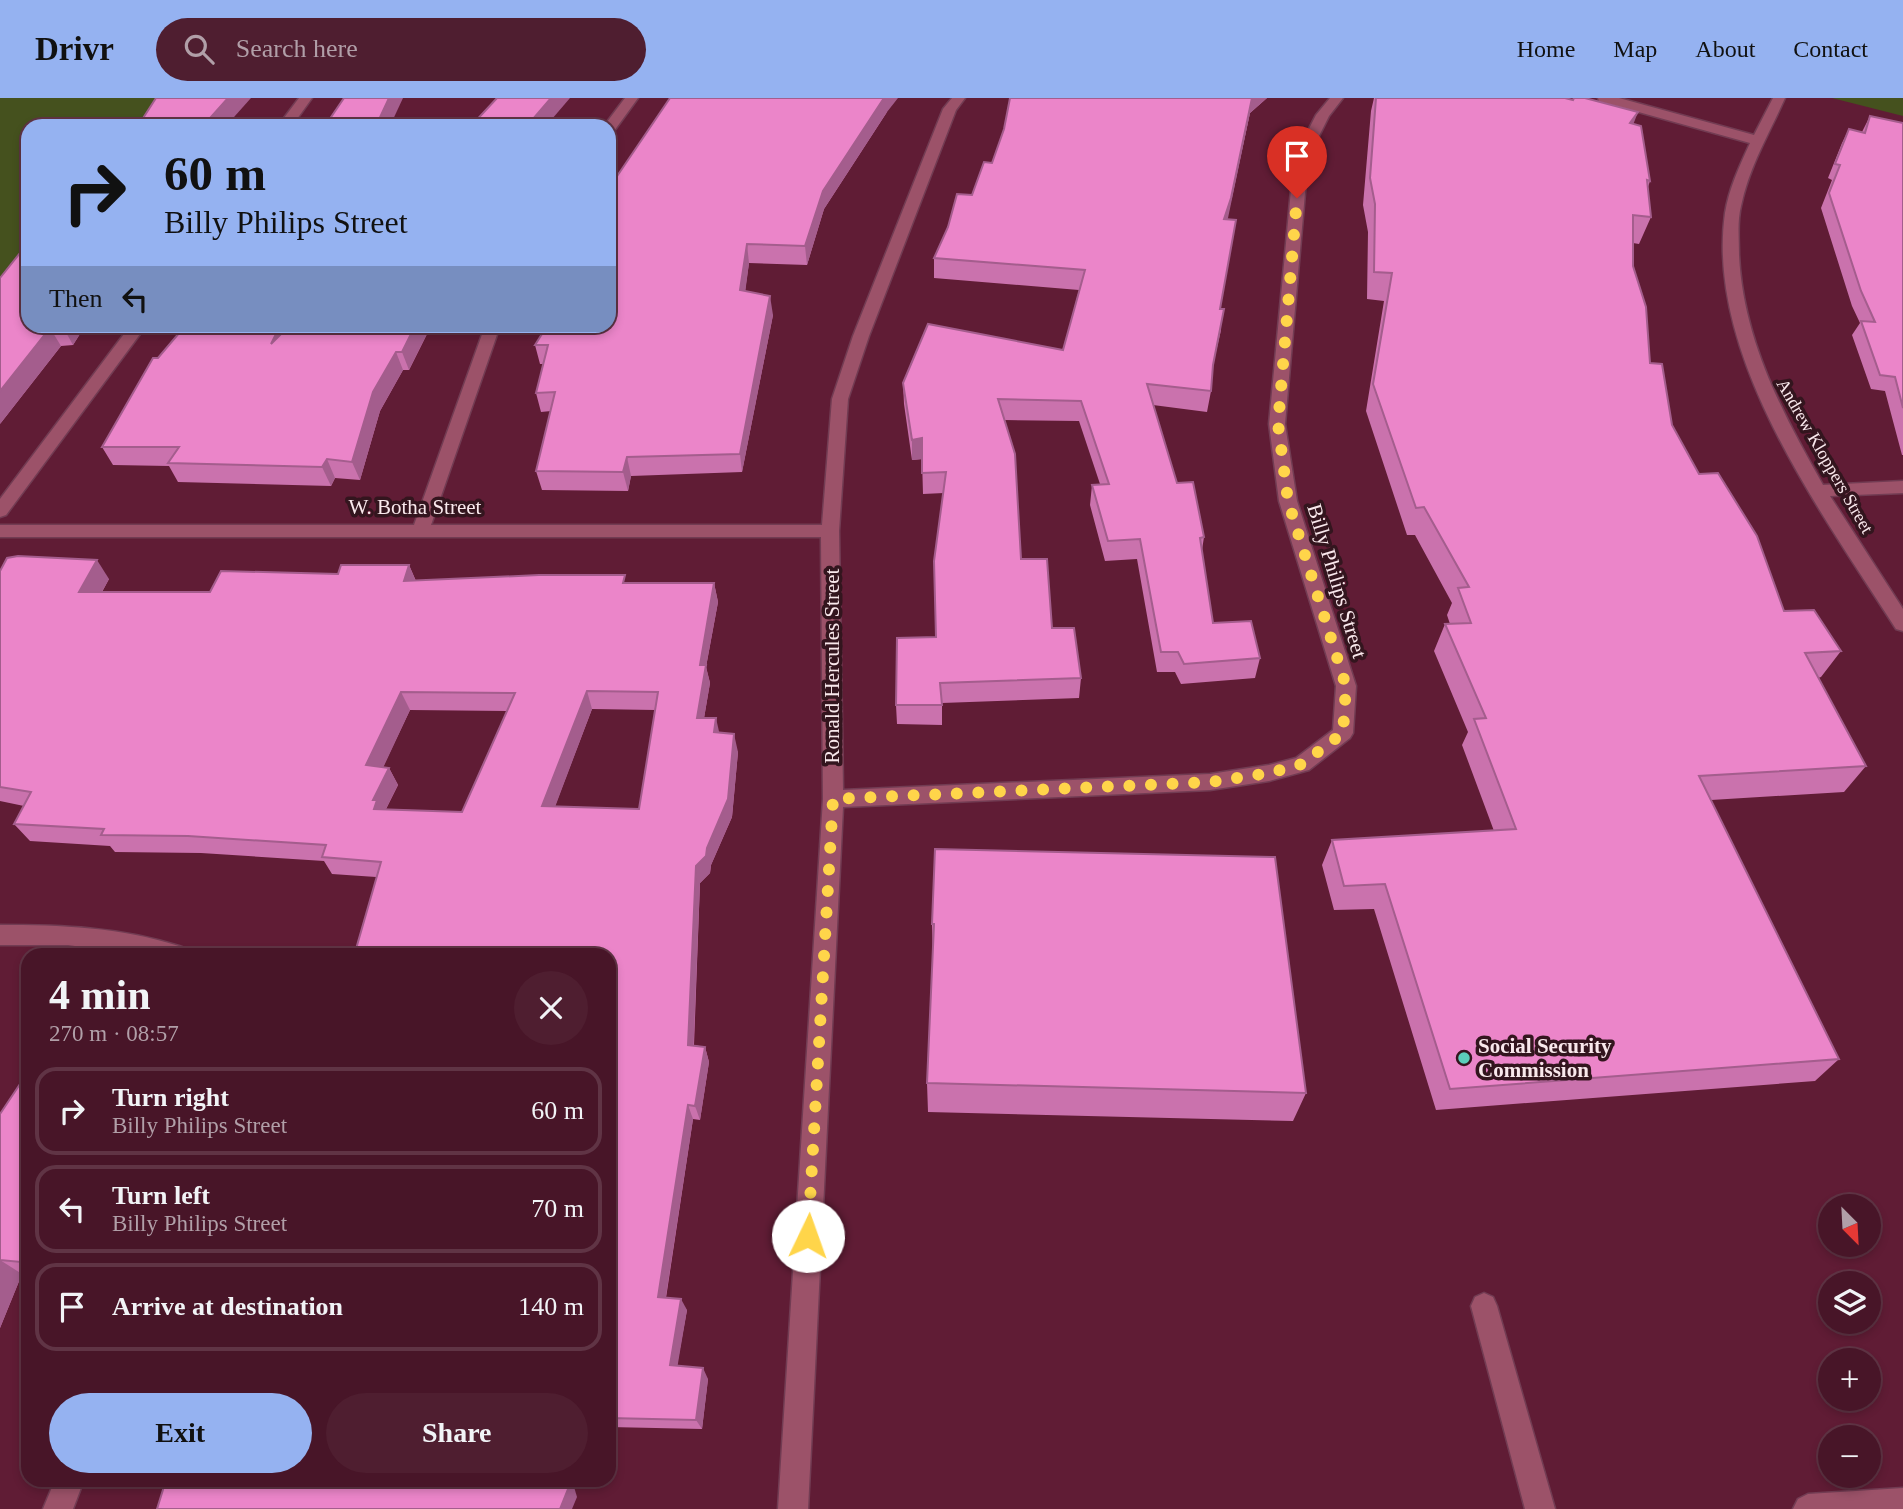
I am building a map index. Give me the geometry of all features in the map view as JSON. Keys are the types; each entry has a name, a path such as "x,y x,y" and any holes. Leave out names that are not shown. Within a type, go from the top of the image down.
{"street":[{"path":"290,119 306,98"},
{"path":"616,119 632,98"},
{"name":"Ronald Hercules Street","path":"793,1509 833,799 830,531 840,399 861,336 945,121 959,98"},
{"name":"Billy Philips Street","path":"833,799 1210,782 1269,773 1302,764 1343,733 1346,686 1288,501 1278,424 1301,158 1323,115 1337,98"},
{"path":"1604,98 1759,141"},
{"name":"Andrew Kloppers Street","path":"1779,98 1737,195 1731,225 1733,281 1744,334 1758,379 1819,491 1903,624"},
{"path":"0,511 133,333"},
{"path":"421,529 490,333"},
{"path":"1819,491 1903,487"},
{"name":"W. Botha Street","path":"0,531 830,531"},
{"path":"0,934 61,934 157,948"},
{"path":"1484,1306 1540,1509"},
{"path":"58,1509 67,1487"},
{"path":"1808,1509 1903,1502"}],"green space":[{"path":"0,98 173,98 154,119 21,119 21,269 0,292"},
{"path":"1832,98 1903,98 1903,116"}],"building":[{"path":"156,98 228,98 209,119 142,119"},
{"path":"344,98 389,98 379,119 330,119"},
{"path":"497,98 551,98 533,119 478,119"},
{"path":"670,98 884,98 823,191 805,246 747,244 740,290 770,296 740,454 627,457 623,472 536,471 555,392 536,393 548,345 535,345 543,333 616,333 616,178"},
{"path":"1010,98 1252,98 1224,219 1236,220 1220,309 1224,309 1211,391 1147,384 1177,483 1193,482 1204,537 1200,538 1213,623 1251,621 1260,658 1184,664 1178,652 1161,652 1140,539 1108,541 1092,485 1109,484 1081,401 998,399 1015,454 1021,559 1047,559 1052,628 1074,628 1081,678 940,683 942,705 896,705 897,638 936,637 934,561 946,472 922,473 922,438 912,440 903,383 928,324 1063,350 1085,270 934,258 948,227 957,194 972,195 984,162 992,163 1004,129"},
{"path":"1376,98 1585,98 1638,112 1630,123 1641,126 1650,181 1647,180 1651,217 1633,215 1633,266 1646,307 1650,363 1662,364 1672,425 1699,474 1718,473 1757,536 1784,611 1814,610 1841,651 1805,653 1866,766 1699,776 1839,1059 1450,1089 1385,884 1344,886 1332,840 1516,829 1474,719 1486,718 1445,624 1471,623 1458,588 1469,587 1424,507 1416,508 1373,384 1392,273 1374,272 1375,204 1370,178"},
{"path":"1870,116 1903,123 1903,408 1895,377 1880,375 1861,321 1875,322 1861,291 1829,193 1840,165 1835,164 1849,129 1865,133"},
{"path":"21,252 21,333 46,333 0,391 0,278"},
{"path":"179,333 276,333 271,344 282,333 412,333 402,352 396,352 373,392 352,462 327,459 322,467 168,463 179,447 102,447 153,358 158,358"},
{"path":"18,556 97,560 79,592 210,592 221,571 338,574 341,565 409,565 404,581 539,575 625,575 623,583 714,583 700,665 706,665 697,718 716,718 714,732 734,734 728,799 706,856 696,866 688,1045 705,1047 695,1106 688,1105 658,1297 681,1299 670,1365 703,1368 696,1420 616,1418 616,948 356,948 381,862 322,857 326,845 188,836 101,835 104,829 14,824 31,792 0,787 0,571 7,558","holes":["587,691 658,692 639,809 542,806","401,692 515,693 462,812 374,809 377,800 373,800 389,768 366,765"]},
{"path":"935,849 1275,857 1306,1093 927,1083"},
{"path":"21,1082 21,1262 0,1260 0,1114"},
{"path":"164,1487 568,1489 560,1509 157,1509"}],"place":[{"name":"Social Security Commission","path":"1464,1058"}],"route":[{"path":"808,1236 833,799 1210,782 1269,773 1302,764 1343,733 1346,686 1288,501 1278,424 1297,198"}]}
